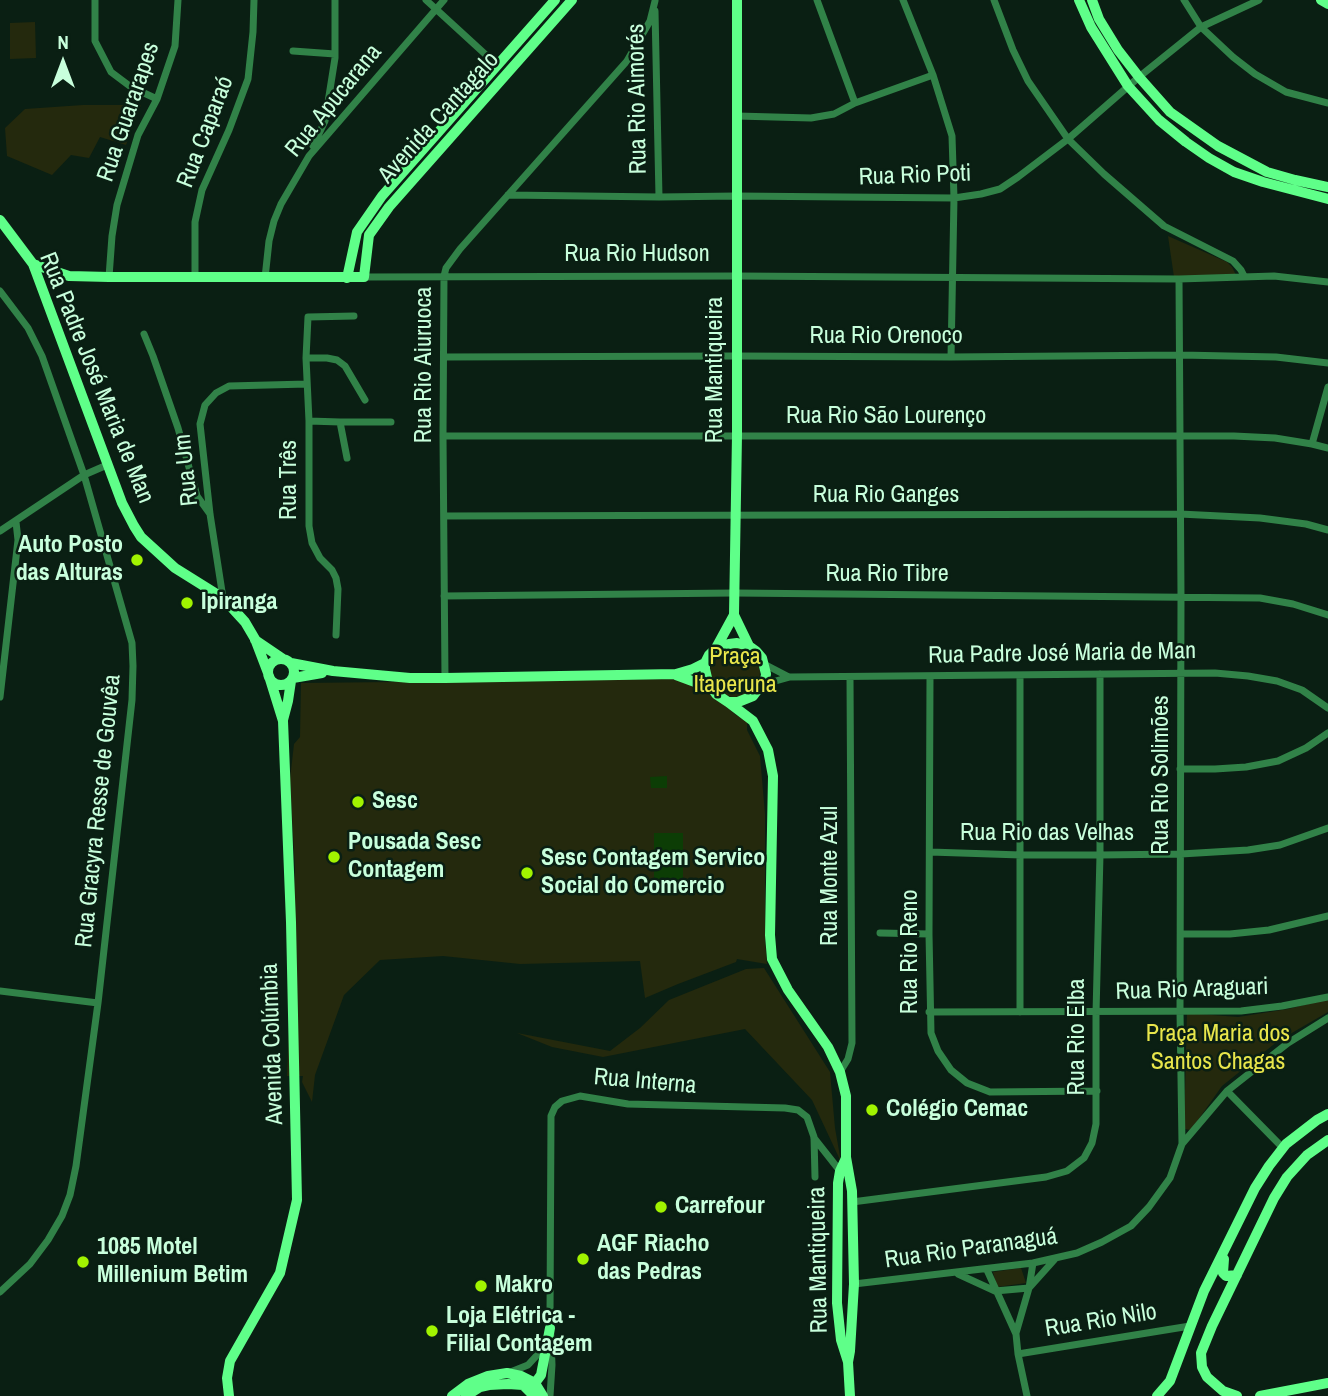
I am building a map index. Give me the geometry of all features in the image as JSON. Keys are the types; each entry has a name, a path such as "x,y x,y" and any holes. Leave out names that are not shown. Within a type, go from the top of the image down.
{"street":[{"path":"95,0 95,41 111,72 131,87 157,99"},
{"name":"Rua Guararapes","path":"109,277 117,205 138,135 157,99 175,47 178,0"},
{"name":"Rua Caparaó","path":"195,277 195,222 202,190 248,79 254,0"},
{"path":"309,156 325,121 335,54 335,0"},
{"path":"426,0 498,65"},
{"name":"Rua Apucarana","path":"265,278 274,221 309,156 444,0"},
{"name":"Avenida Cantagalo","path":"347,278 357,232 382,196 555,0"},
{"name":"Avenida Cantagalo","path":"364,277 369,236 389,207 572,0"},
{"name":"Rua Mantiqueira","path":"737,0 737,435 734,615 749,646"},
{"path":"817,0 855,103"},
{"path":"903,0 933,75 952,136 954,198 951,357"},
{"path":"994,0 1028,81 1068,139 1164,226 1233,261 1244,276"},
{"path":"1079,0 1091,27 1128,86 1159,120 1186,142 1234,172 1328,200"},
{"path":"1092,0 1099,19 1118,50 1170,111 1218,146 1266,172 1328,187"},
{"path":"1184,0 1201,27 1255,74 1286,92 1328,103"},
{"name":"Rua Rio Poti","path":"509,194 954,198 981,194 1000,189 1018,177 1068,139 1201,27 1259,0"},
{"path":"1321,0 1328,4"},
{"name":"Rua Rio Aiuruoca","path":"445,678 443,436 446,268 627,61 650,21 655,1"},
{"name":"Rua Rio Aimorés","path":"655,1 659,197"},
{"path":"293,51 335,54"},
{"path":"737,116 811,118 834,114 855,103 933,75"},
{"name":"Rua Padre José Maria de Man","path":"0,220 33,264 107,464 134,527 141,537 175,568 223,598"},
{"name":"Rua Rio Hudson","path":"33,264 69,276 109,277 737,276 1179,279 1274,276 1328,282"},
{"name":"Rua Rio Solimões","path":"1179,279 1182,1144"},
{"name":"Rua Gracyra Resse de Gouvêa","path":"0,291 28,328 42,356 84,475 132,643 133,666 132,700 98,1003 70,1195 48,1240 30,1264 0,1292"},
{"name":"Rua Três","path":"336,635 336,578 312,543 309,526 306,358 308,317 354,316"},
{"path":"144,334 178,428 197,496 210,514"},
{"name":"Rua Rio Orenoco","path":"444,357 1181,355 1276,357 1328,363"},
{"path":"306,358 337,360 345,366 365,400"},
{"name":"Rua Um","path":"223,598 200,424 205,405 216,393 229,386 307,384"},
{"path":"1312,443 1328,387"},
{"path":"309,421 391,422"},
{"path":"340,422 347,458"},
{"name":"Rua Rio São Lourenço","path":"443,436 1180,436 1275,438 1328,448"},
{"path":"0,531 84,475 107,464"},
{"name":"Rua Rio Ganges","path":"444,516 1180,514 1260,518 1328,530"},
{"path":"0,697 18,540 16,522"},
{"name":"Rua Rio Tibre","path":"444,596 734,593 1181,596 1260,598 1293,604 1328,615"},
{"path":"223,598 245,622 274,683 287,684 292,680 333,671"},
{"name":"Rua Mantiqueira","path":"715,649 734,615"},
{"path":"255,639 276,656 287,661 333,671 410,678 676,674 705,663"},
{"path":"737,643 749,646 762,658 765,680 753,696 738,702 728,702 711,688 705,674 705,663 715,649 737,643"},
{"path":"269,675 273,662 287,661"},
{"path":"282,721 294,669 287,661"},
{"name":"Rua Padre José Maria de Man","path":"764,664 790,677"},
{"name":"Rua Padre José Maria de Man","path":"761,687 790,677 1181,673 1248,676 1277,681 1302,690 1328,708"},
{"path":"676,674 711,688"},
{"name":"Rua Rio Elba","path":"852,1202 1046,1177 1067,1171 1083,1158 1092,1143 1096,1124 1097,1091 1100,674"},
{"name":"Avenida Colúmbia","path":"229,1396 227,1378 230,1361 280,1273 297,1200 292,948 282,721 269,675"},
{"path":"1020,675 1020,1012"},
{"name":"Rua Monte Azul","path":"840,1072 848,1059 852,1043 850,677"},
{"name":"Rua Rio Reno","path":"930,677 929,1012 931,1033 938,1051 951,1070 967,1083 990,1092 1097,1091"},
{"name":"Rua Mantiqueira","path":"753,696 753,721"},
{"name":"Rua Mantiqueira","path":"728,702 753,721 768,750 773,776 770,935 772,957 788,990 828,1047 840,1072 846,1096 846,1157 851,1178 854,1284 848,1362 850,1396"},
{"path":"1180,769 1235,768 1278,761 1306,748 1328,733"},
{"name":"Rua Rio das Velhas","path":"930,852 1100,855 1248,850 1280,845 1328,828"},
{"path":"1182,934 1230,934 1269,930 1328,916"},
{"path":"880,933 929,934"},
{"path":"0,991 98,1003"},
{"name":"Rua Rio Araguari","path":"929,1012 1241,1011 1328,996"},
{"name":"Rua Rio Paranaguá","path":"854,1284 987,1270 1056,1258 1077,1253 1131,1226 1170,1178 1182,1144 1227,1091 1288,1043 1328,1018"},
{"path":"1227,1091 1283,1148"},
{"name":"Rua Interna","path":"550,1396 551,1116 562,1101 580,1096 628,1104 798,1110 807,1117 814,1137 840,1171"},
{"path":"1157,1396 1170,1381 1204,1292 1255,1188 1283,1148 1328,1114"},
{"path":"814,1137 816,1177"},
{"path":"1237,1396 1223,1391 1207,1377 1202,1367 1201,1353 1274,1198 1287,1177 1307,1154 1328,1140"},
{"name":"Rua Mantiqueira","path":"846,1157 838,1183 837,1304 843,1351 848,1362"},
{"path":"840,1171 851,1178"},
{"path":"1229,1241 1223,1273 1226,1276 1237,1275"},
{"path":"955,1273 995,1291 1029,1288 1056,1258"},
{"path":"1016,1334 1029,1288 1032,1263"},
{"path":"987,1270 1016,1334 1027,1396"},
{"name":"Rua Rio Nilo","path":"1018,1354 1190,1326"},
{"path":"466,1396 489,1385 535,1383 541,1375 550,1328"},
{"name":"Rua Interna","path":"506,1373 528,1365 534,1359 550,1328"},
{"path":"839,1328 852,1329"},
{"path":"452,1396 468,1384 488,1376 506,1373 535,1383 543,1396"},
{"path":"1260,1396 1328,1383"},
{"path":"523,1385 534,1396"}],"green space":[{"path":"35,22 36,58 10,59 10,23"},
{"path":"141,105 126,145 100,137 89,158 71,155 52,175 7,156 5,128 25,109"},
{"path":"1168,236 1227,262 1236,275 1174,277"},
{"name":"Praça Itaperuna","path":"735,647 753,654 760,672 753,690 735,697 717,690 710,672 717,654"},
{"name":"Sesc Contagem Servico Social do Comercio","path":"673,679 707,690 747,721 747,730 760,756 765,814 767,964 737,959 736,962 645,998 640,961 520,964 443,956 380,960 344,995 315,1075 312,1102 302,1082 303,1076 287,1076 295,869 290,779 294,744 300,737 301,683"},
{"path":"764,968 830,1072 841,1162 812,1100 745,1029 603,1057 552,1047 517,1033 610,1051 640,1028 669,1000 746,969"},
{"name":"Praça Maria dos Santos Chagas","path":"1328,999 1328,1012 1278,1041 1222,1086 1191,1130 1184,1129 1187,1013 1238,1017"},
{"path":"1021,1268 1026,1283 997,1287 993,1272"}],"shaded area":[{"path":"667,776 667,788 651,788 650,777"},
{"path":"654,833 683,833 683,888 654,888"}],"place":[{"name":"Auto Posto das Alturas","path":"137,560"},
{"name":"Ipiranga","path":"187,603"},
{"name":"Sesc","path":"358,802"},
{"name":"Pousada Sesc Contagem","path":"334,857"},
{"name":"Sesc Contagem Servico Social do Comercio","path":"527,873"},
{"name":"Colégio Cemac","path":"872,1110"},
{"name":"Carrefour","path":"661,1207"},
{"name":"AGF Riacho das Pedras","path":"583,1259"},
{"name":"1085 Motel Millenium Betim","path":"83,1262"},
{"name":"Makro","path":"481,1286"},
{"name":"Loja Elétrica - Filial Contagem","path":"432,1331"}]}
